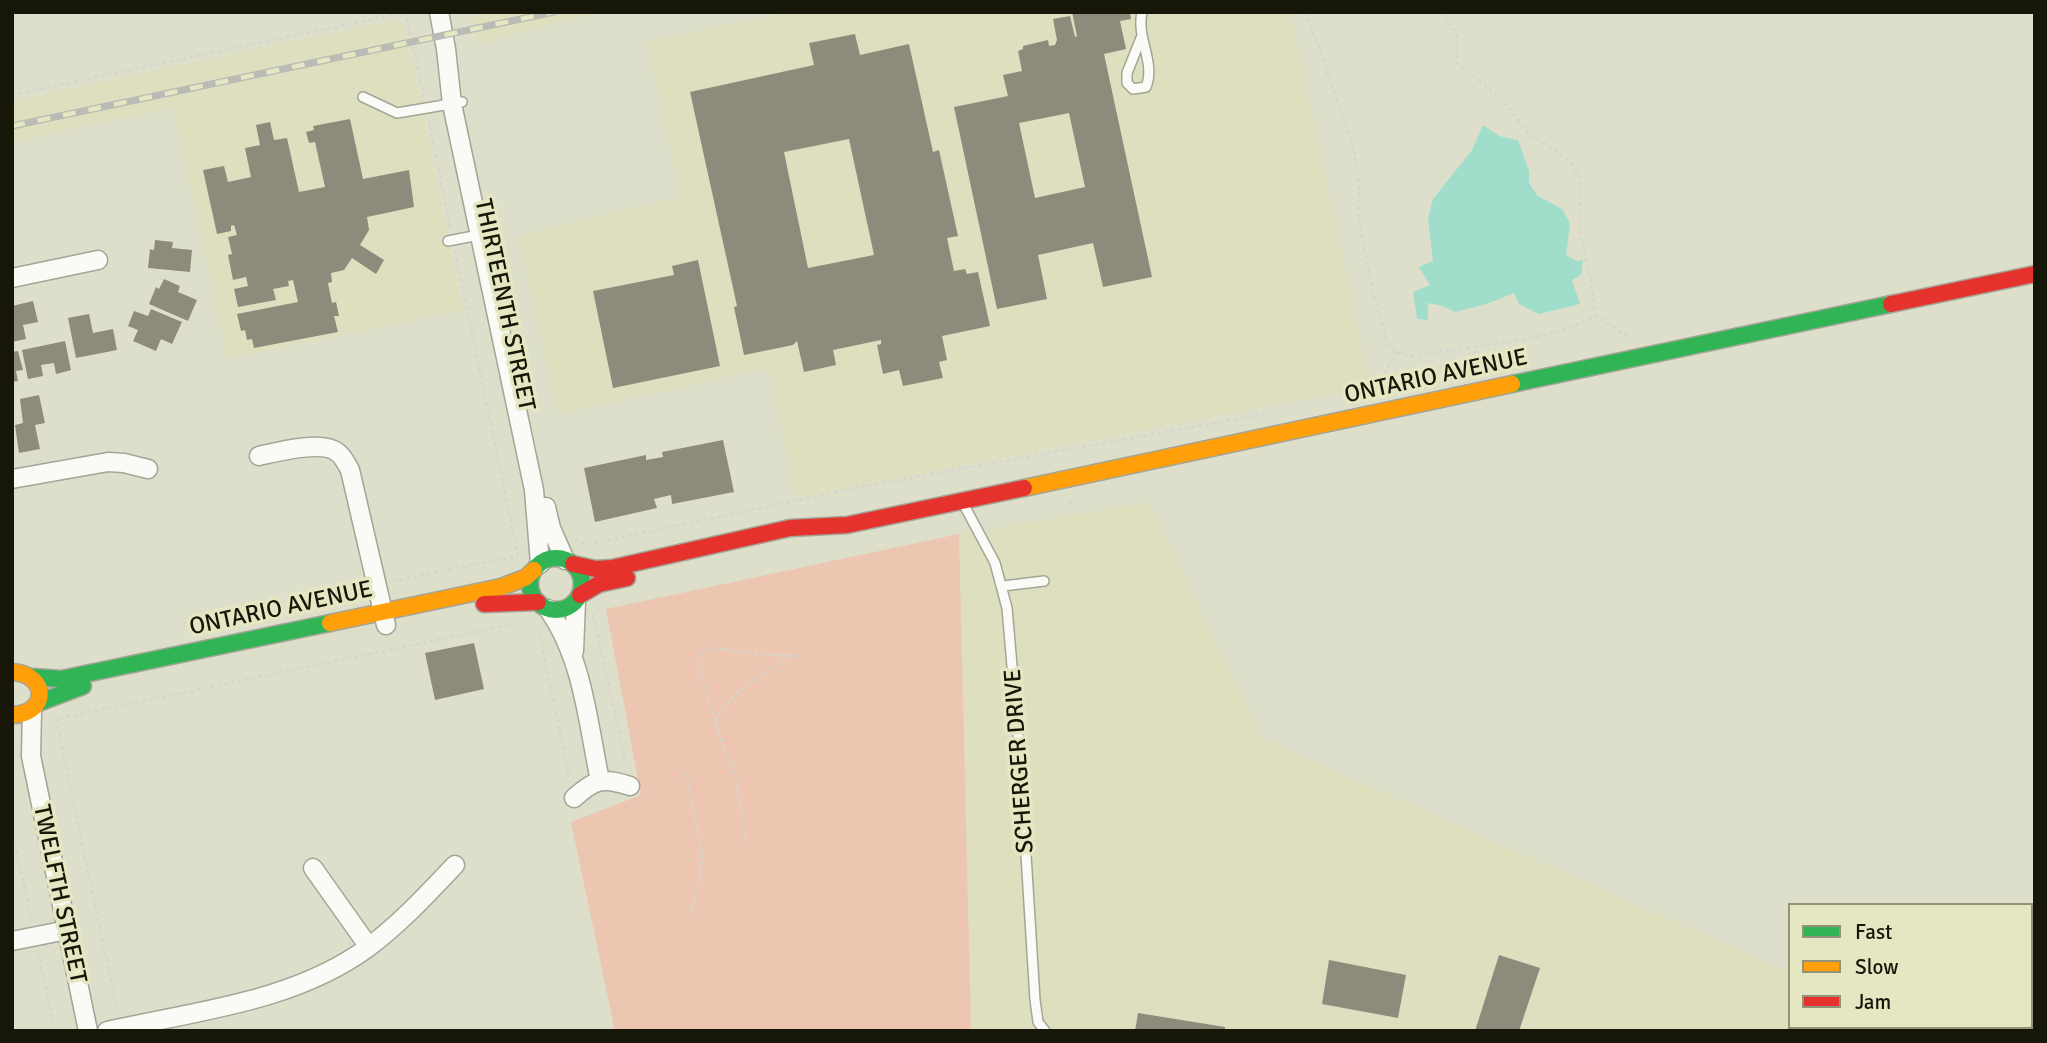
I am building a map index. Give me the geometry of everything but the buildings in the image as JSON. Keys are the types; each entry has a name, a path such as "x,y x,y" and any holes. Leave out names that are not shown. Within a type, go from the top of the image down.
{"street":[{"name":"THIRTEENTH STREET","path":"439,12 547,512 548,544 537,567"},
{"path":"12,278 98,260"},
{"name":"ONTARIO AVENUE","path":"569,562 596,569 612,568 790,528 847,525 2035,274"},
{"path":"259,456 291,449 333,449 339,453 350,470 384,618"},
{"path":"12,479 108,462 148,469"},
{"name":"ONTARIO AVENUE","path":"578,599 599,584 817,537 847,525"},
{"name":"THIRTEENTH STREET","path":"548,544 569,562"},
{"path":"574,658 582,578 569,562 548,560 537,567 530,587 557,622 574,658 600,781"},
{"name":"ONTARIO AVENUE","path":"12,717 26,715 35,707 69,690 321,635 501,587 525,578 537,567"},
{"path":"543,606 563,610 578,599"},
{"name":"ONTARIO AVENUE","path":"22,674 61,679 384,618 499,601 543,606"},
{"path":"12,655 22,674 40,690 35,707"},
{"name":"TWELFTH STREET","path":"31,756 35,707"},
{"name":"TWELFTH STREET","path":"12,717 31,756 88,1031"},
{"path":"574,798 600,781 630,786"},
{"path":"113,1025 276,993 310,980 369,947 403,919 455,864"},
{"path":"313,867 369,947"},
{"path":"12,941 67,930"}],"lane":[{"path":"1141,38 1127,73 1127,83 1133,89 1146,87 1150,78 1141,38 1142,12"},
{"path":"363,97 397,113 457,103"},
{"path":"450,240 485,234"},
{"name":"SCHERGER DRIVE","path":"961,500 984,538 1003,586 1011,635 1035,1000 1038,1022 1045,1031"},
{"path":"1003,586 1044,580"}],"path":[{"path":"12,95 406,12 450,240 518,556"},
{"path":"1306,12 1353,145 1359,184 1358,217 1374,296 1388,344 1396,352 1409,356 1513,340 1584,324 1595,315"},
{"path":"1440,12 1457,33 1457,63 1500,97 1530,135 1548,145 1574,166 1580,179 1580,232 1593,291 1595,315"},
{"path":"1595,315 1631,338"},
{"path":"1371,393 1379,385 1396,352"},
{"path":"375,585 518,556 522,550 576,538 585,545 860,487 1110,442"},
{"path":"593,614 626,765"},
{"path":"113,1025 57,719 510,624"},
{"path":"539,630 569,777"},
{"path":"747,843 736,779 714,721 698,663 705,650 711,648 799,656"},
{"path":"714,721 735,694 791,655"},
{"path":"687,773 702,853 700,879 691,914"},
{"path":"12,830 55,1031"}],"shaded area":[{"path":"494,12 599,12 477,44 472,17"},
{"path":"792,12 1290,12 1370,386 796,498 769,368 558,414 518,236 681,197 647,41"},
{"path":"401,19 409,56 383,62 412,57 463,310 228,358 173,107 12,142 12,101"},
{"path":"1148,502 1263,739 1788,972 1788,1029 1919,1031 971,1031 959,534"},
{"path":"959,534 971,1031 615,1031 571,822 641,795 606,609"}],"water":[{"path":"1483,125 1499,136 1518,140 1529,171 1529,183 1538,196 1562,209 1570,223 1566,255 1577,261 1583,260 1581,275 1572,280 1580,304 1539,314 1519,304 1514,293 1487,304 1455,312 1428,303 1428,320 1417,319 1413,292 1430,285 1419,267 1433,261 1428,218 1433,199 1472,150"}],"railway":[{"path":"12,126 554,12"}],"traffic: fast":[{"path":"1512,384 1891,304"},
{"path":"556,558 566,560 574,566 580,574 582,584 580,594 574,602 566,608 556,610 546,608 538,602 532,594 530,584 532,574 538,566 546,560 556,558"},
{"path":"33,677 61,679 330,623"},
{"path":"38,703 83,686"}],"traffic: slow":[{"path":"1024,488 1512,384"},
{"path":"330,623 501,587 525,578 534,570"},
{"path":"12,672 33,679 40,694 33,708 12,715"}],"traffic: jam":[{"path":"1891,304 2035,274"},
{"path":"573,564 596,569 612,568 790,528 847,525 1024,488"},
{"path":"580,595 599,584 627,578"},
{"path":"484,604 538,602"}]}
